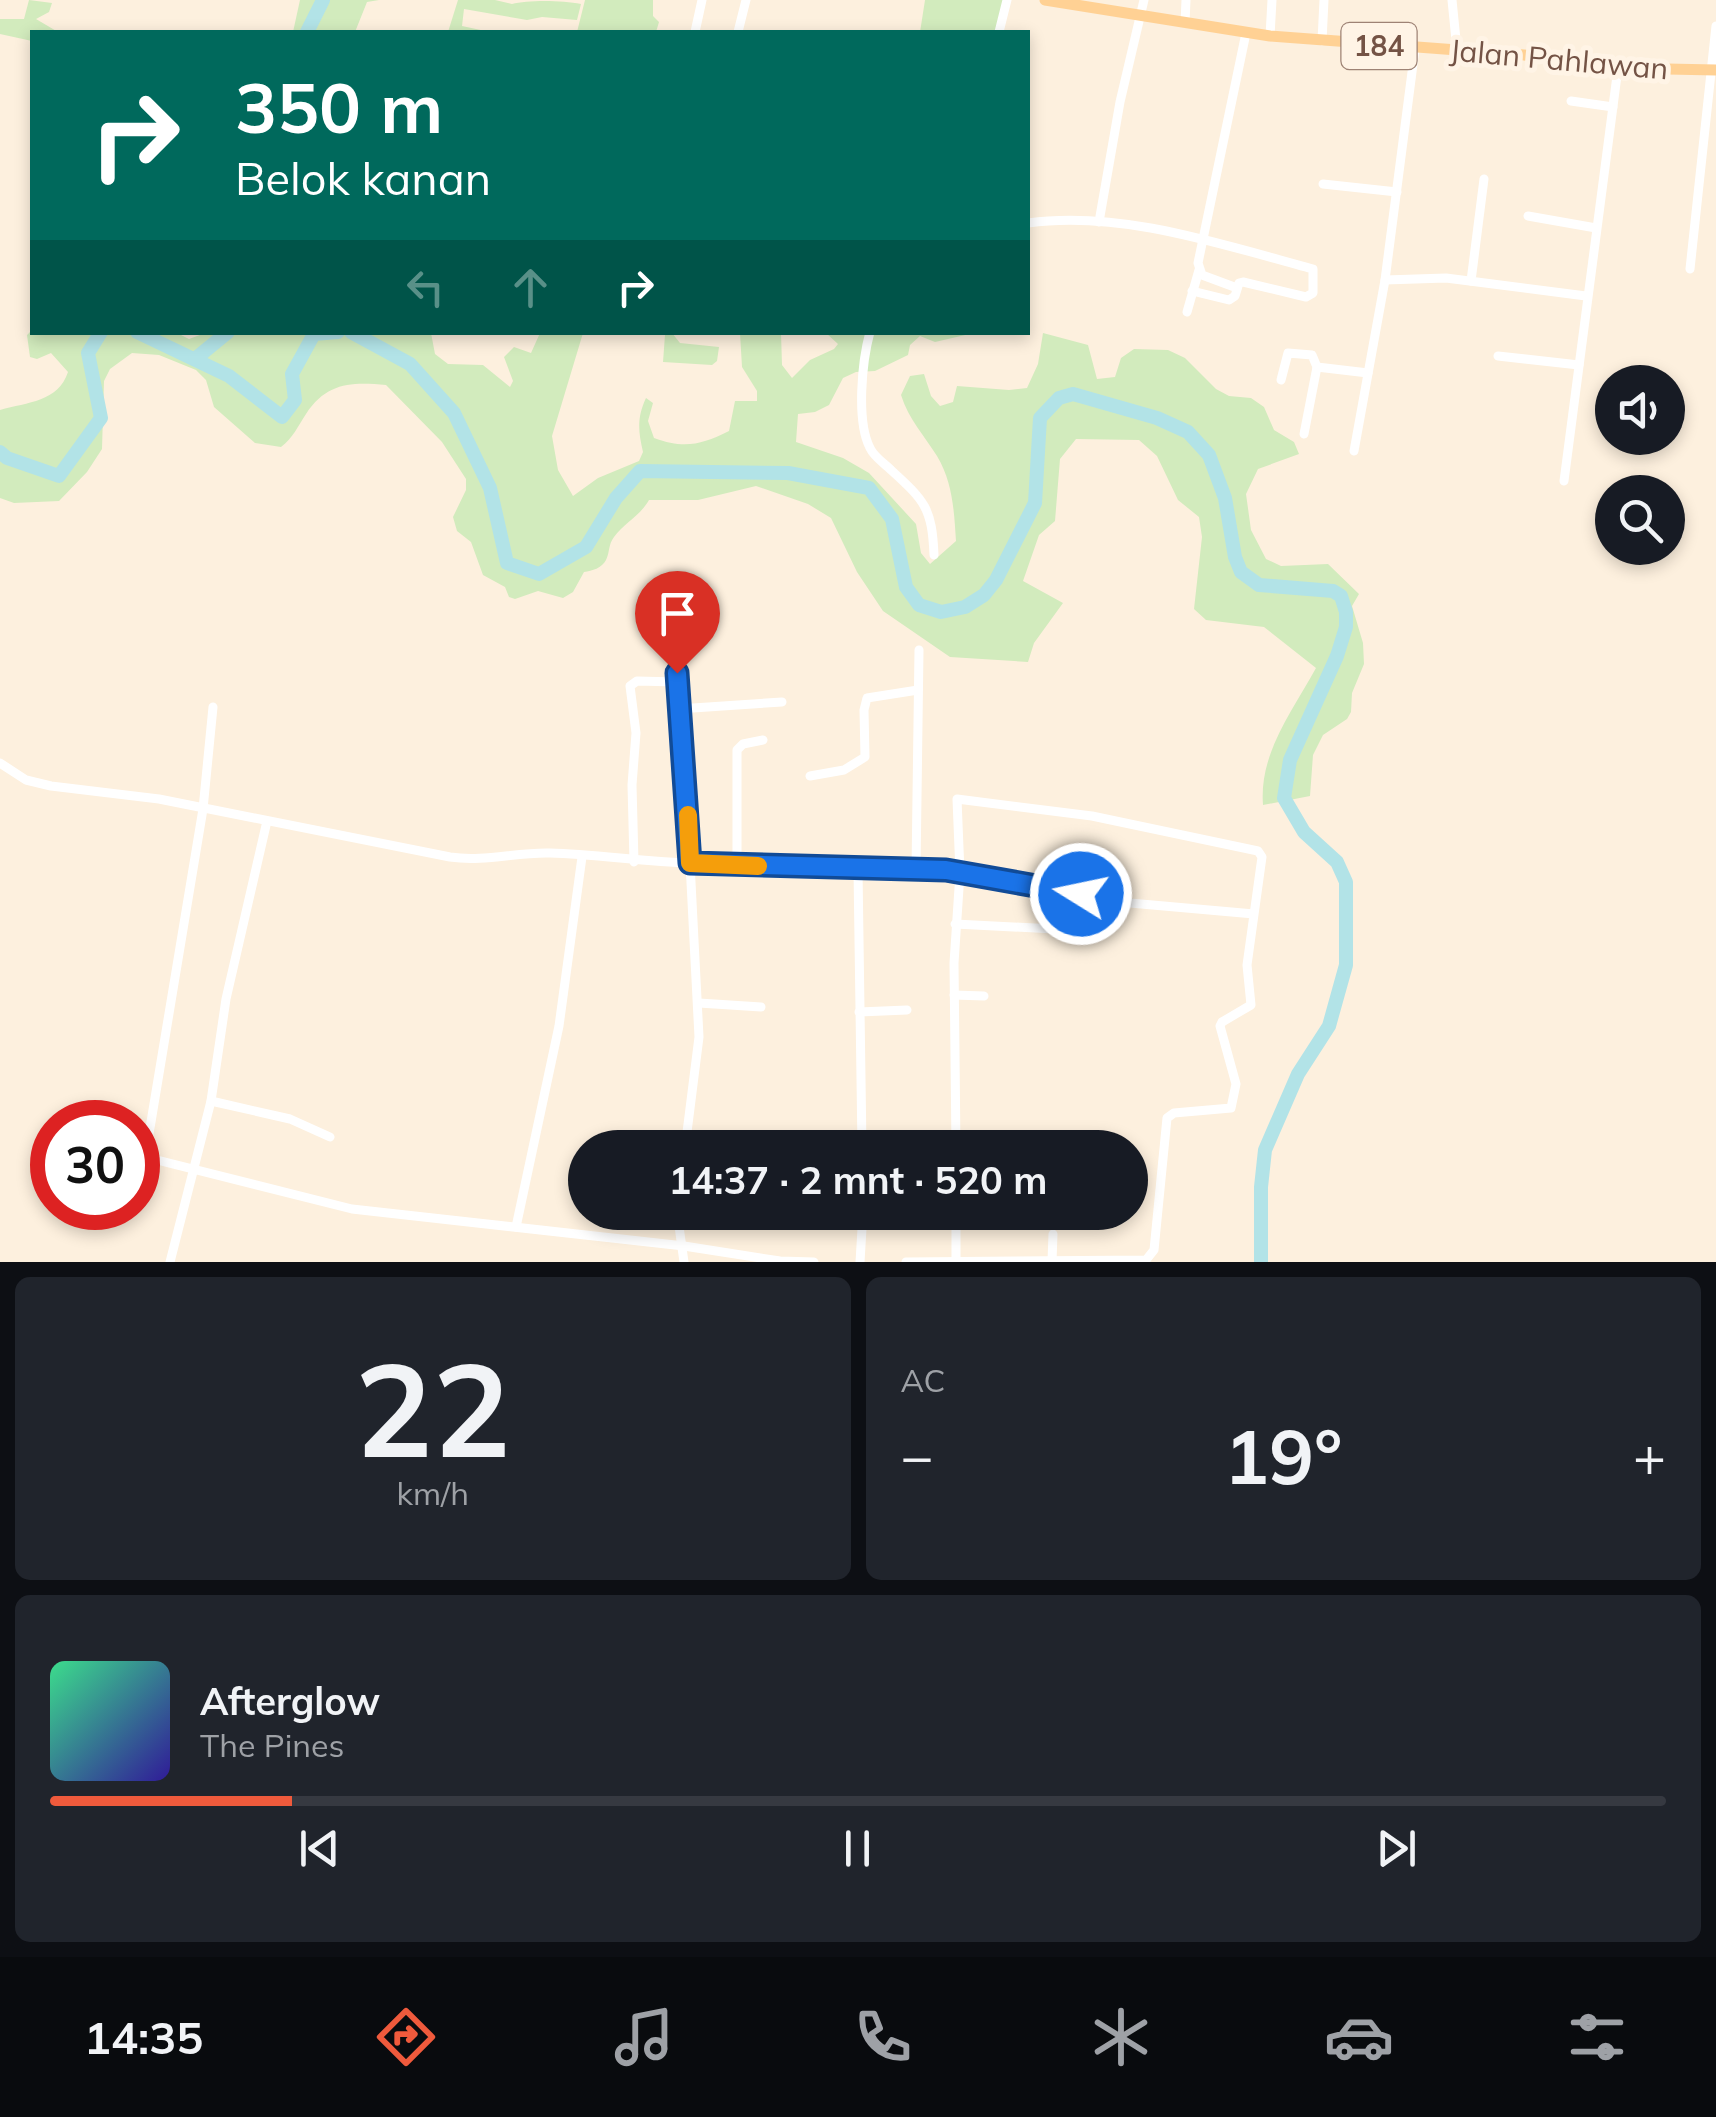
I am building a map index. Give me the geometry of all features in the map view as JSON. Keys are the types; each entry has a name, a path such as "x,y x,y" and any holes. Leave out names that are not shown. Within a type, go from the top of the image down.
{"main road":[{"name":"Jalan Pahlawan","path":"1044,0 1270,36 1457,50 1618,68 1714,70"}],"street":[{"path":"695,30 702,0"},
{"path":"738,30 746,0"},
{"path":"1000,30 1007,0"},
{"path":"1099,222 1120,102 1144,0"},
{"path":"1185,23 1186,0"},
{"path":"1270,36 1272,0"},
{"path":"1322,41 1324,0"},
{"path":"1452,0 1457,50"},
{"path":"1690,269 1710,146 1716,26"},
{"path":"1187,312 1199,270 1201,241 1246,33"},
{"path":"1354,451 1385,280 1416,49"},
{"path":"1564,480 1618,68"},
{"path":"1571,101 1613,107"},
{"path":"1471,281 1484,179"},
{"path":"1323,184 1397,192"},
{"path":"1528,216 1596,228"},
{"path":"1030,223 1058,219 1099,222 1201,241 1313,269 1313,293 1306,297 1247,283 1239,284 1229,300 1192,291"},
{"path":"1199,270 1205,277 1237,288"},
{"path":"1385,280 1446,278 1586,296"},
{"path":"869,335 863,370 865,435 876,456 924,501 932,523 934,555"},
{"path":"1281,380 1288,353 1312,355 1317,366 1304,434"},
{"path":"1498,356 1579,365"},
{"path":"1317,366 1368,372"},
{"path":"916,870 919,650"},
{"path":"634,862 631,817 636,720 630,686 637,680 677,677 699,1002 697,1060 687,1130"},
{"path":"810,776 844,770 865,757 867,698 918,690"},
{"path":"678,709 782,702"},
{"path":"213,707 202,808 146,1152 154,1162 352,1209 684,1246 780,1262 814,1262"},
{"path":"737,865 738,750 743,744 763,740"},
{"path":"0,764 37,783 159,799 473,860 546,853 634,862 960,873 1130,902 1254,914"},
{"path":"906,1262 1150,1257 1154,1250 1167,1118 1174,1113 1226,1110 1233,1105 1236,1084 1220,1026 1251,1005 1247,965 1262,857 1258,851 1092,816 961,797 956,802 960,873 955,924 956,1130"},
{"path":"170,1262 211,1101 226,999 266,821"},
{"path":"516,1227 559,1026 582,857"},
{"path":"858,870 862,1130"},
{"path":"955,924 1074,930 1081,894"},
{"path":"954,995 984,996"},
{"path":"699,1002 761,1008"},
{"path":"859,1012 907,1010"},
{"path":"211,1101 290,1119 330,1137"},
{"path":"681,1230 684,1262"},
{"path":"860,1262 862,1230"},
{"path":"956,1230 956,1261"},
{"path":"1052,1261 1053,1234"}],"green space":[{"path":"29,0 52,3 49,12 36,19 55,30 30,30 30,41 0,34 0,19 24,19"},
{"path":"300,0 379,0 367,2 356,30 293,30"},
{"path":"458,0 581,4 577,20 527,20 464,9 462,26 481,30 449,30"},
{"path":"585,0 653,0 653,16 659,22 657,30 578,30"},
{"path":"925,0 1005,0 999,30 920,30"},
{"path":"1043,333 1088,345 1097,379 1115,377 1121,358 1134,349 1168,350 1185,358 1216,389 1229,396 1251,398 1264,407 1274,430 1294,442 1299,454 1258,469 1246,494 1251,530 1266,559 1281,566 1328,564 1359,594 1352,606 1363,643 1364,664 1352,693 1351,712 1323,735 1313,755 1310,796 1263,805 1263,786 1272,750 1316,668 1264,627 1206,620 1194,609 1202,537 1199,517 1178,500 1157,456 1139,440 1076,439 1060,459 1055,521 1039,535 1023,581 1063,603 1034,643 1028,662 950,657 883,611 857,572 831,518 808,504 756,486 698,500 649,500 614,537 604,563 584,572 573,592 563,598 538,591 515,599 509,597 505,587 483,575 471,542 457,531 453,517 466,490 466,479 442,442 386,385 351,384 332,390 314,403 281,447 255,443 214,407 206,380 196,370 159,355 132,353 110,369 104,381 102,449 87,472 59,501 14,503 0,498 0,410 49,395 68,372 51,353 37,359 30,357 27,335 181,335 189,339 200,335 431,335 435,354 448,364 483,365 510,387 513,381 504,357 514,347 531,353 539,335 582,335 552,436 558,470 573,496 598,478 639,461 643,452 640,418 646,398 653,403 648,421 654,438 692,444 729,431 735,401 757,401 757,391 742,367 740,335 781,335 782,365 792,378 810,360 834,349 838,344 828,335 965,335 935,342 920,336 910,345 908,355 875,371 856,372 843,378 829,405 798,414 796,442 843,458 869,473 916,524 921,553 930,564 956,541 953,508 942,466 901,395 910,376 924,374 931,396 940,406 953,402 957,386 1027,388 1038,364"},
{"path":"665,335 674,335 680,343 719,347 717,361 712,365 663,362"}],"waterway":[{"path":"308,30 323,0"},
{"path":"0,452 59,476 101,418 88,353 99,335"},
{"path":"143,335 229,376 282,417 295,400 292,374 313,335"},
{"path":"195,359 224,335"},
{"path":"357,335 410,364 454,413 490,488 507,563 539,574 586,547 616,498 640,471 788,473 869,488 892,519 906,587 919,605 941,612 965,607 984,595 996,580 1035,503 1040,418 1059,398 1073,394 1157,418 1188,432 1209,455 1225,498 1241,572 1259,585 1333,591 1341,596 1346,612 1346,627 1337,656 1290,760 1284,798 1304,832 1337,862 1346,882 1346,965 1329,1026 1298,1074 1265,1150 1261,1262"}],"slow traffic":[{"path":"688,815 690,863 758,866"}],"route":[{"path":"677,673 690,863 946,870 1081,894"}]}
